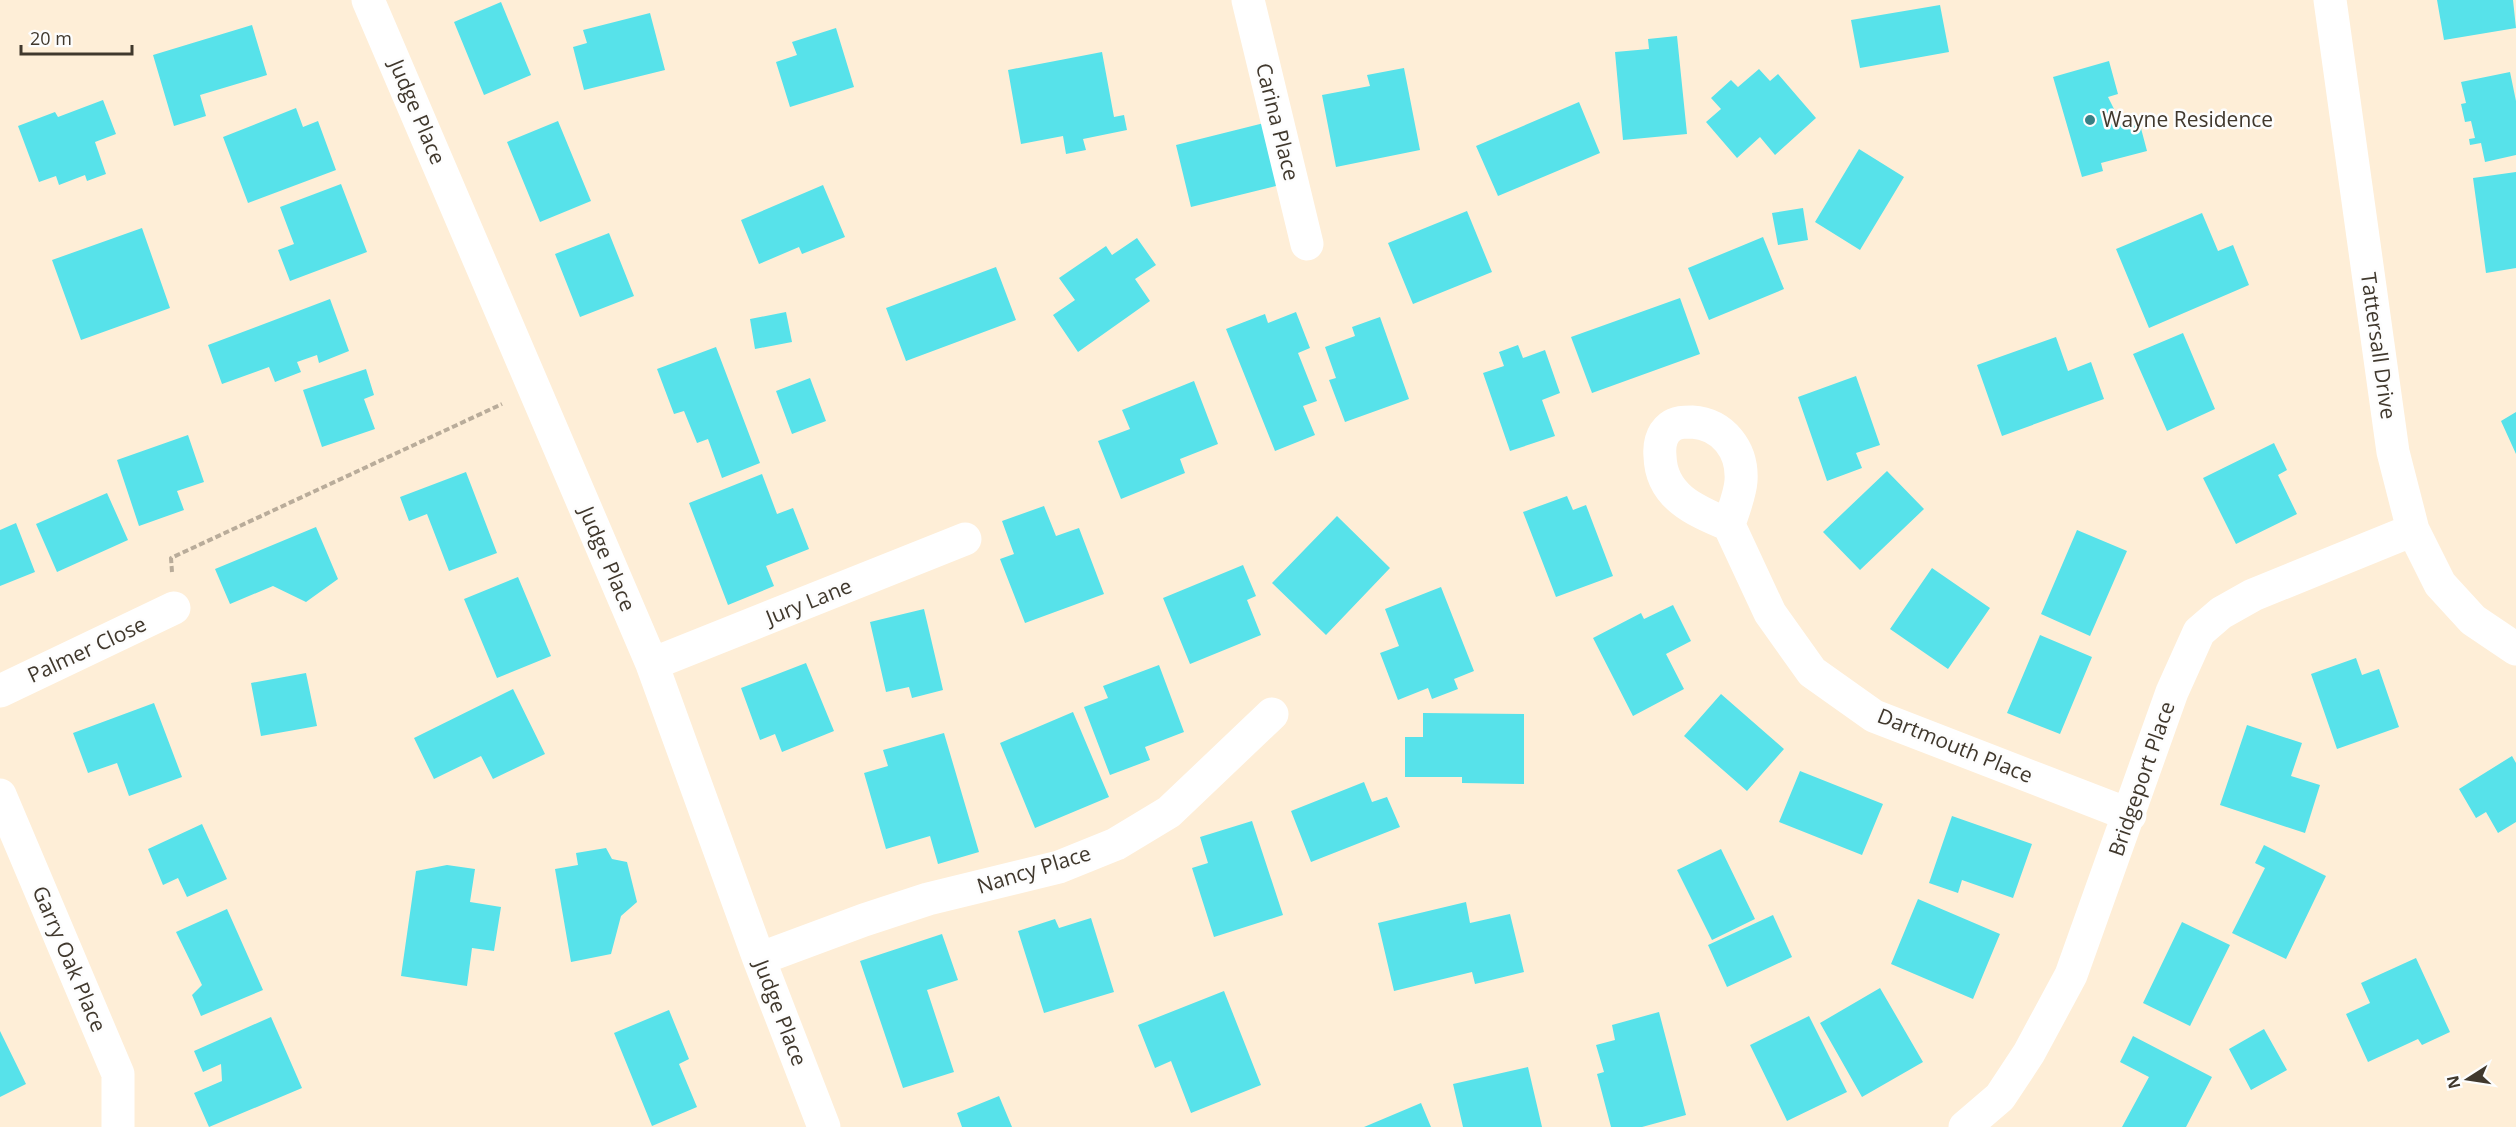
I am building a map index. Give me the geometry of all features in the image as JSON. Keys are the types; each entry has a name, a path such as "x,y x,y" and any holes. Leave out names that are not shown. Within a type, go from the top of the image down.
{"street":[{"name":"Judge Place","path":"368,0 652,664 759,959 824,1127"},
{"name":"Carina Place","path":"1248,0 1307,244"},
{"name":"Tattersall Drive","path":"2330,0 2393,452 2413,530 2440,584 2473,620 2516,650"},
{"name":"Dartmouth Place","path":"1729,525 1770,613 1812,672 1874,716 2130,815"},
{"name":"Bridgeport Place","path":"1965,1127 2000,1097 2029,1053 2071,975 2172,692 2199,632 2221,613 2253,595 2413,530"},
{"name":"Jury Lane","path":"652,664 965,539"},
{"name":"Palmer Close","path":"0,691 174,608"},
{"name":"Nancy Place","path":"759,959 928,899 997,884 1059,867 1116,844 1169,812 1272,714"},
{"name":"Garry Oak Place","path":"0,795 118,1074 118,1127"}],"path":[{"path":"174,608 171,558 535,388"}],"building":[{"path":"2437,0 2513,0 2516,28 2444,40"},
{"path":"501,2 531,75 484,95 454,22"},
{"path":"1940,5 1949,52 1860,68 1851,20"},
{"path":"650,13 665,70 584,90 573,47 587,43 583,30"},
{"path":"252,25 267,75 200,95 206,116 174,126 153,55"},
{"path":"836,28 854,87 790,107 776,62 797,55 792,42"},
{"path":"1677,36 1687,134 1623,140 1615,52 1649,49 1648,39"},
{"path":"1102,52 1114,117 1124,115 1127,130 1083,139 1086,150 1066,154 1063,136 1021,144 1008,70"},
{"name":"Wayne Residence","path":"2109,61 2118,94 2108,97 2117,115 2114,116 2116,124 2138,117 2147,151 2101,163 2103,171 2082,177 2053,77"},
{"path":"1404,68 1420,150 1336,167 1322,95 1370,86 1367,75"},
{"path":"1759,69 1770,81 1778,74 1816,118 1775,155 1760,137 1737,158 1706,122 1721,109 1711,98 1731,80 1738,87"},
{"path":"2510,72 2516,101 2516,155 2485,162 2481,143 2470,145 2469,139 2475,138 2471,121 2465,122 2461,104 2466,103 2461,82"},
{"path":"103,100 116,134 95,142 106,174 87,181 85,175 59,185 56,176 39,182 18,126 55,112 58,117"},
{"path":"1579,102 1600,153 1498,196 1476,146"},
{"path":"296,108 303,127 318,121 336,170 248,203 223,137"},
{"path":"558,121 591,201 540,222 507,142"},
{"path":"1264,123 1280,185 1191,207 1176,145"},
{"path":"1859,149 1904,177 1860,250 1815,222"},
{"path":"2516,172 2516,268 2486,273 2473,178"},
{"path":"341,184 367,252 290,281 278,250 294,244 280,207"},
{"path":"823,185 845,237 802,254 799,247 759,264 741,220"},
{"path":"1803,208 1808,240 1778,245 1772,213"},
{"path":"1467,211 1492,272 1413,304 1388,243"},
{"path":"2202,213 2218,251 2233,245 2249,285 2149,328 2116,249"},
{"path":"142,228 170,308 81,340 52,260"},
{"path":"609,233 634,296 580,317 555,254"},
{"path":"1763,237 1784,289 1709,320 1688,268"},
{"path":"1137,238 1156,265 1135,279 1150,301 1078,352 1053,315 1075,300 1059,278 1106,246 1112,255"},
{"path":"996,267 1016,320 906,361 886,308"},
{"path":"1680,298 1700,354 1592,393 1571,337"},
{"path":"330,299 349,351 319,363 317,355 297,362 301,372 275,382 269,367 222,384 208,345"},
{"path":"786,312 792,342 755,349 750,319"},
{"path":"1296,312 1310,348 1298,353 1317,401 1303,406 1315,435 1275,451 1226,329 1265,314 1268,323"},
{"path":"1380,317 1409,399 1345,422 1329,380 1336,378 1325,347 1355,336 1352,327"},
{"path":"2183,333 2215,409 2167,431 2133,354"},
{"path":"2056,337 2068,371 2091,362 2104,399 2002,436 1977,365"},
{"path":"1518,345 1523,358 1545,350 1560,393 1542,400 1555,436 1510,451 1483,373 1504,366 1499,352"},
{"path":"716,347 760,463 722,478 708,439 697,443 684,411 674,414 657,369"},
{"path":"366,369 374,395 364,399 375,429 322,447 303,390"},
{"path":"1856,376 1880,445 1856,453 1862,468 1827,481 1798,397"},
{"path":"810,378 826,421 792,434 776,391"},
{"path":"1194,381 1218,444 1180,459 1185,473 1121,499 1098,441 1130,429 1122,410"},
{"path":"2516,412 2516,454 2501,421"},
{"path":"188,435 204,482 177,491 184,510 139,526 117,460"},
{"path":"2274,443 2287,470 2278,475 2297,514 2236,544 2203,478"},
{"path":"1887,471 1924,509 1860,570 1823,532"},
{"path":"466,472 497,553 449,571 427,514 409,521 400,497"},
{"path":"762,474 777,514 793,508 809,549 766,566 774,586 728,605 689,503"},
{"path":"107,493 128,540 57,572 36,524"},
{"path":"1567,496 1573,510 1586,505 1613,576 1556,597 1523,512"},
{"path":"1044,506 1056,536 1079,528 1104,594 1025,623 1000,559 1014,554 1002,521"},
{"path":"1337,516 1390,568 1326,635 1272,583"},
{"path":"16,523 35,572 0,586 0,530"},
{"path":"316,527 338,579 306,602 273,586 230,604 215,569"},
{"path":"2077,530 2127,551 2090,636 2041,614"},
{"path":"1243,565 1256,596 1247,600 1261,635 1190,664 1163,598"},
{"path":"1932,568 1990,608 1948,669 1890,629"},
{"path":"518,577 551,656 497,678 464,599"},
{"path":"1441,587 1474,671 1454,679 1458,689 1432,699 1428,688 1398,700 1380,653 1399,646 1385,609"},
{"path":"1673,605 1691,641 1666,654 1684,689 1633,716 1593,638 1641,613 1644,619"},
{"path":"924,609 943,690 912,698 909,687 886,692 870,622"},
{"path":"2040,635 2092,657 2060,734 2007,713"},
{"path":"2356,658 2362,675 2379,669 2399,727 2337,749 2311,674"},
{"path":"806,663 834,731 782,752 775,734 760,740 741,688"},
{"path":"1159,665 1184,732 1145,747 1150,760 1110,775 1084,707 1108,698 1103,686"},
{"path":"306,673 317,726 261,736 251,683"},
{"path":"513,689 545,754 493,779 481,756 434,779 414,738"},
{"path":"1721,694 1784,749 1747,791 1684,736"},
{"path":"154,703 182,777 129,796 117,763 88,773 73,733"},
{"path":"1073,712 1109,797 1035,828 1000,743"},
{"path":"1423,713 1524,714 1524,784 1462,783 1462,777 1405,777 1405,737 1423,737"},
{"path":"2247,725 2302,743 2291,776 2320,785 2305,833 2220,805"},
{"path":"944,733 979,852 938,864 930,836 886,849 864,773 888,766 883,750"},
{"path":"2512,756 2516,763 2516,822 2498,833 2486,812 2476,818 2459,789"},
{"path":"1800,771 1883,804 1862,855 1779,822"},
{"path":"1364,782 1372,802 1387,797 1400,827 1311,862 1291,811"},
{"path":"1952,816 2032,844 2013,898 1962,880 1958,893 1929,883"},
{"path":"1252,821 1283,915 1214,937 1192,868 1208,863 1200,837"},
{"path":"202,824 227,879 187,897 178,878 163,885 148,849"},
{"path":"2264,845 2326,876 2286,959 2232,933 2265,868 2255,863"},
{"path":"606,848 612,859 627,862 637,902 621,916 611,954 571,962 555,869 578,865 576,853"},
{"path":"1721,849 1755,919 1712,940 1677,870"},
{"path":"447,865 475,869 470,902 501,907 494,951 472,948 467,986 401,976 416,871"},
{"path":"1918,899 2000,934 1973,999 1891,964"},
{"path":"1466,902 1470,923 1510,914 1524,972 1475,984 1472,972 1394,991 1378,923"},
{"path":"227,909 263,990 201,1016 192,995 202,985 176,932"},
{"path":"1773,915 1792,957 1727,987 1708,945"},
{"path":"1091,918 1114,992 1044,1013 1018,931 1055,919 1059,928"},
{"path":"2182,922 2230,945 2190,1026 2143,1003"},
{"path":"942,934 958,980 927,990 954,1072 903,1088 860,961"},
{"path":"2416,958 2450,1032 2422,1045 2418,1039 2368,1062 2346,1014 2370,1003 2361,983"},
{"path":"1880,988 1923,1062 1862,1097 1820,1023"},
{"path":"1224,991 1261,1085 1191,1113 1171,1061 1155,1068 1138,1025"},
{"path":"669,1010 689,1059 679,1064 697,1107 652,1126 614,1033"},
{"path":"1659,1012 1686,1115 1642,1127 1611,1127 1597,1074 1604,1072 1596,1045 1615,1040 1612,1025"},
{"path":"1809,1016 1847,1092 1787,1121 1750,1045"},
{"path":"271,1017 302,1088 209,1127 194,1093 222,1081 221,1064 203,1072 194,1051"},
{"path":"2264,1029 2287,1070 2251,1090 2229,1049"},
{"path":"0,1031 26,1084 0,1097"},
{"path":"2133,1036 2212,1077 2186,1127 2122,1127 2149,1077 2120,1062"},
{"path":"1528,1067 1542,1127 1463,1127 1453,1084"},
{"path":"999,1096 1012,1127 962,1127 957,1113"},
{"path":"1421,1103 1431,1127 1364,1127"}],"place":[{"name":"Wayne Residence","path":"2090,120"}]}
